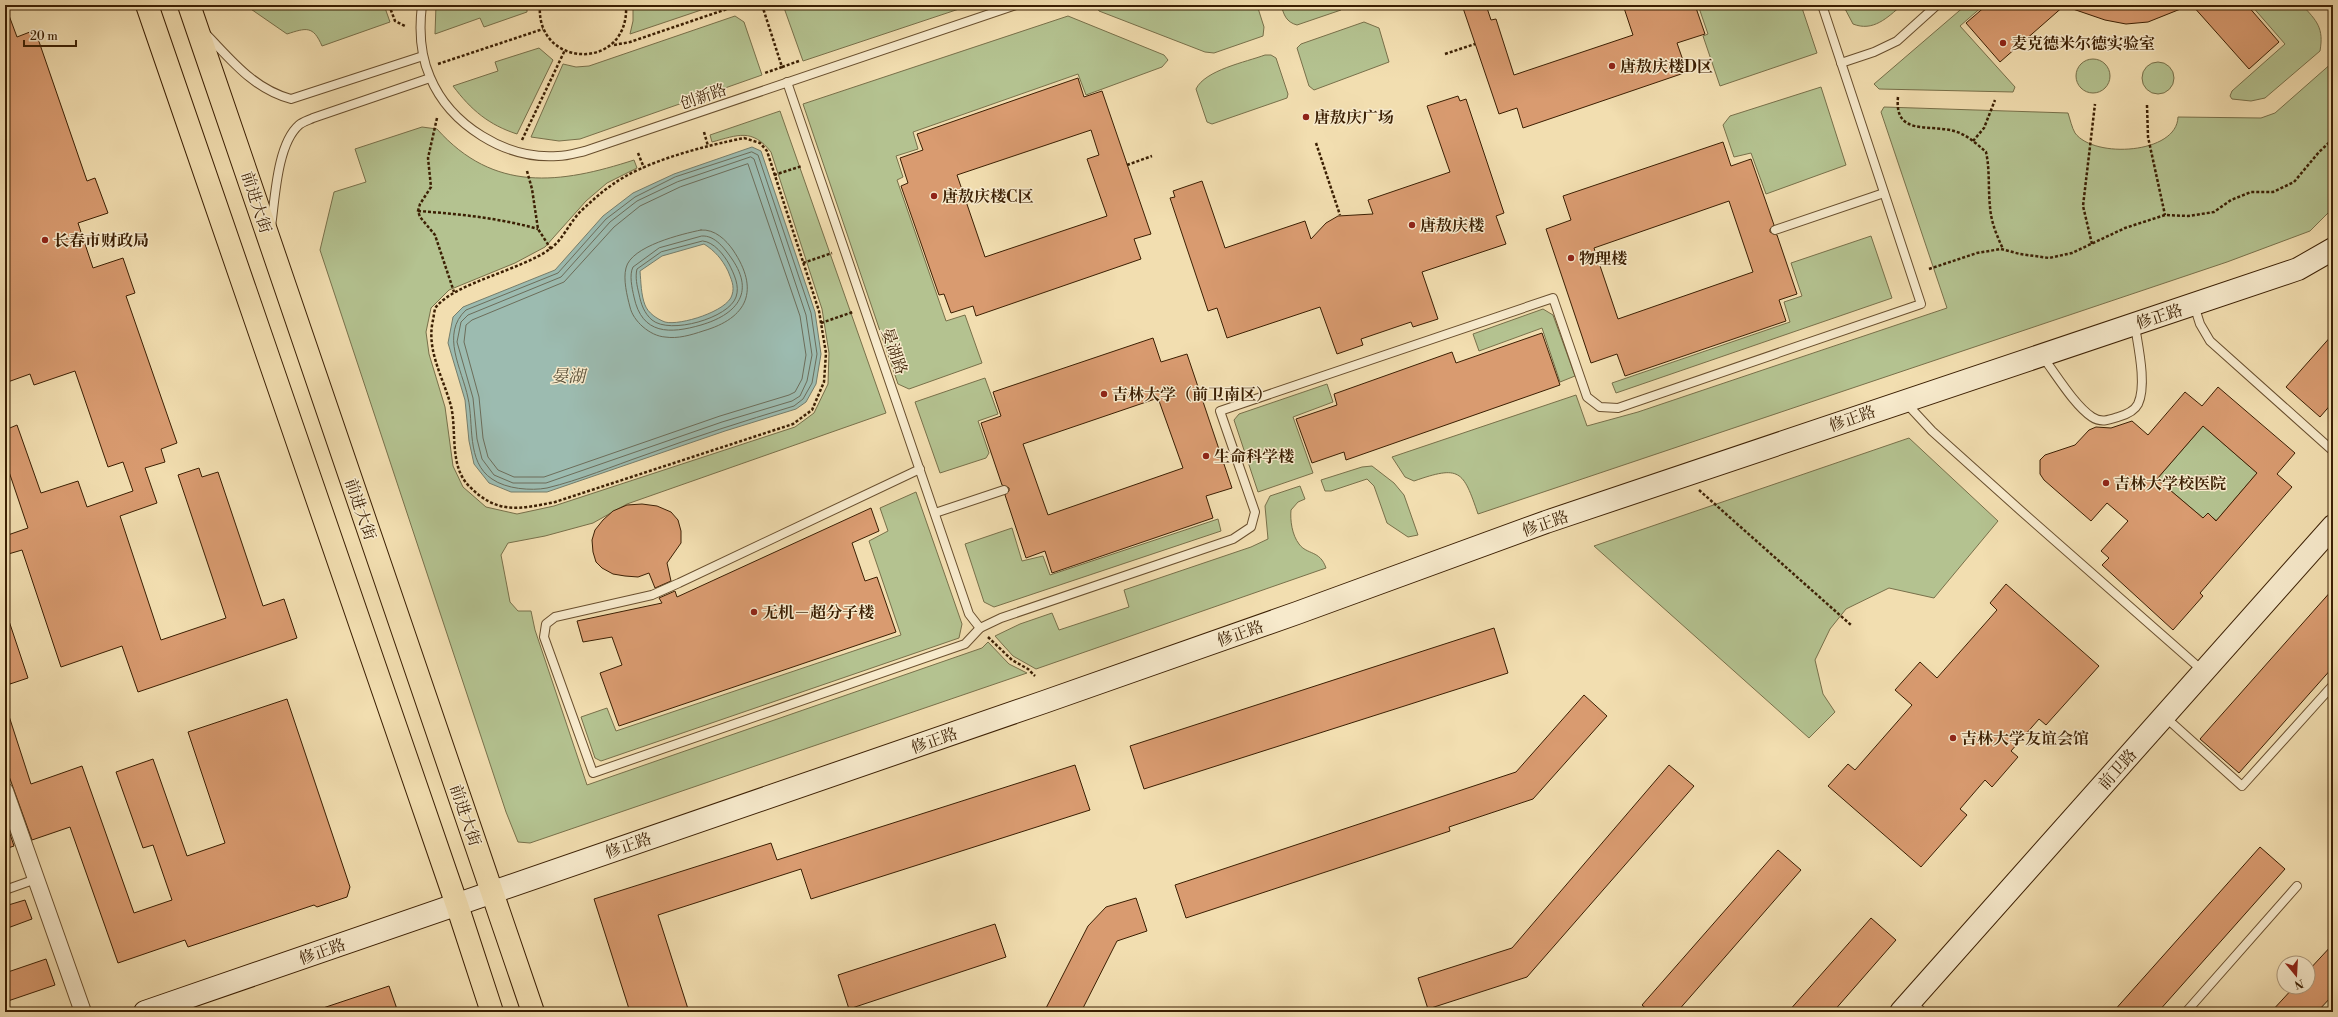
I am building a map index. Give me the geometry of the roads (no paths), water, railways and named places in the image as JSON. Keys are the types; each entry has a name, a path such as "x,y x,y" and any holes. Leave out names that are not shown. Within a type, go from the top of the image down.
{"main road":[{"path":"148,5 457,905 492,1012"},
{"name":"前进大街","path":"193,14 492,893 534,1012"}],"street":[{"name":"修正路","path":"145,1012 1058,697 1546,522 2298,269 2333,249"},
{"name":"前卫路","path":"1911,1008 2164,716 2333,526"},
{"path":"5,791 83,1012"}],"lane":[{"name":"创新路","path":"422,5 419,26 426,68 430,78 448,107 471,129 497,144 517,151 558,156 585,152 1016,5"},
{"path":"920,468 652,595 555,616 546,624 544,636 593,773 965,644 980,628 1001,618 1232,539 1251,527 1255,512 1220,411 1554,298 1587,397 1600,407 1618,408 1922,304 1822,5"},
{"path":"1841,63 1874,52 1897,41 1937,5"},
{"path":"193,14 248,78 276,95 290,99 423,56"},
{"path":"269,240 279,171 288,140 299,125 430,78"},
{"name":"晏湖路","path":"787,82 969,614 980,628"},
{"path":"1775,230 1884,193"},
{"path":"2194,304 2200,324 2210,341 2333,452"},
{"path":"2042,355 2084,410 2100,421 2108,421 2126,414 2138,405 2141,391 2140,361 2135,324"},
{"path":"1904,401 1932,431 2204,671"},
{"path":"935,513 1004,490"},
{"path":"2164,716 2242,786 2333,685"},
{"path":"5,890 36,879"},
{"path":"2186,1012 2297,886"}],"water":[{"name":"晏湖","path":"752,147 761,151 815,312 821,354 816,384 806,402 796,409 725,431 547,492 511,492 489,483 474,464 469,441 465,400 448,343 453,317 463,307 555,270 603,216 633,193 674,174","holes":["704,244 721,259 728,271 733,289 729,301 713,312 681,322 665,322 648,311 641,288 640,271 662,256"]}],"place":[{"name":"麦克德米尔德实验室","path":"2003,43"},
{"name":"唐敖庆楼D区","path":"1612,66"},
{"name":"唐敖庆广场","path":"1306,117"},
{"name":"唐敖庆楼C区","path":"934,196"},
{"name":"唐敖庆楼","path":"1412,225"},
{"name":"长春市财政局","path":"45,240"},
{"name":"物理楼","path":"1571,258"},
{"name":"吉林大学（前卫南区）","path":"1104,394"},
{"name":"生命科学楼","path":"1206,456"},
{"name":"吉林大学校医院","path":"2106,483"},
{"name":"无机－超分子楼","path":"754,612"},
{"name":"吉林大学友谊会馆","path":"1953,738"}]}
